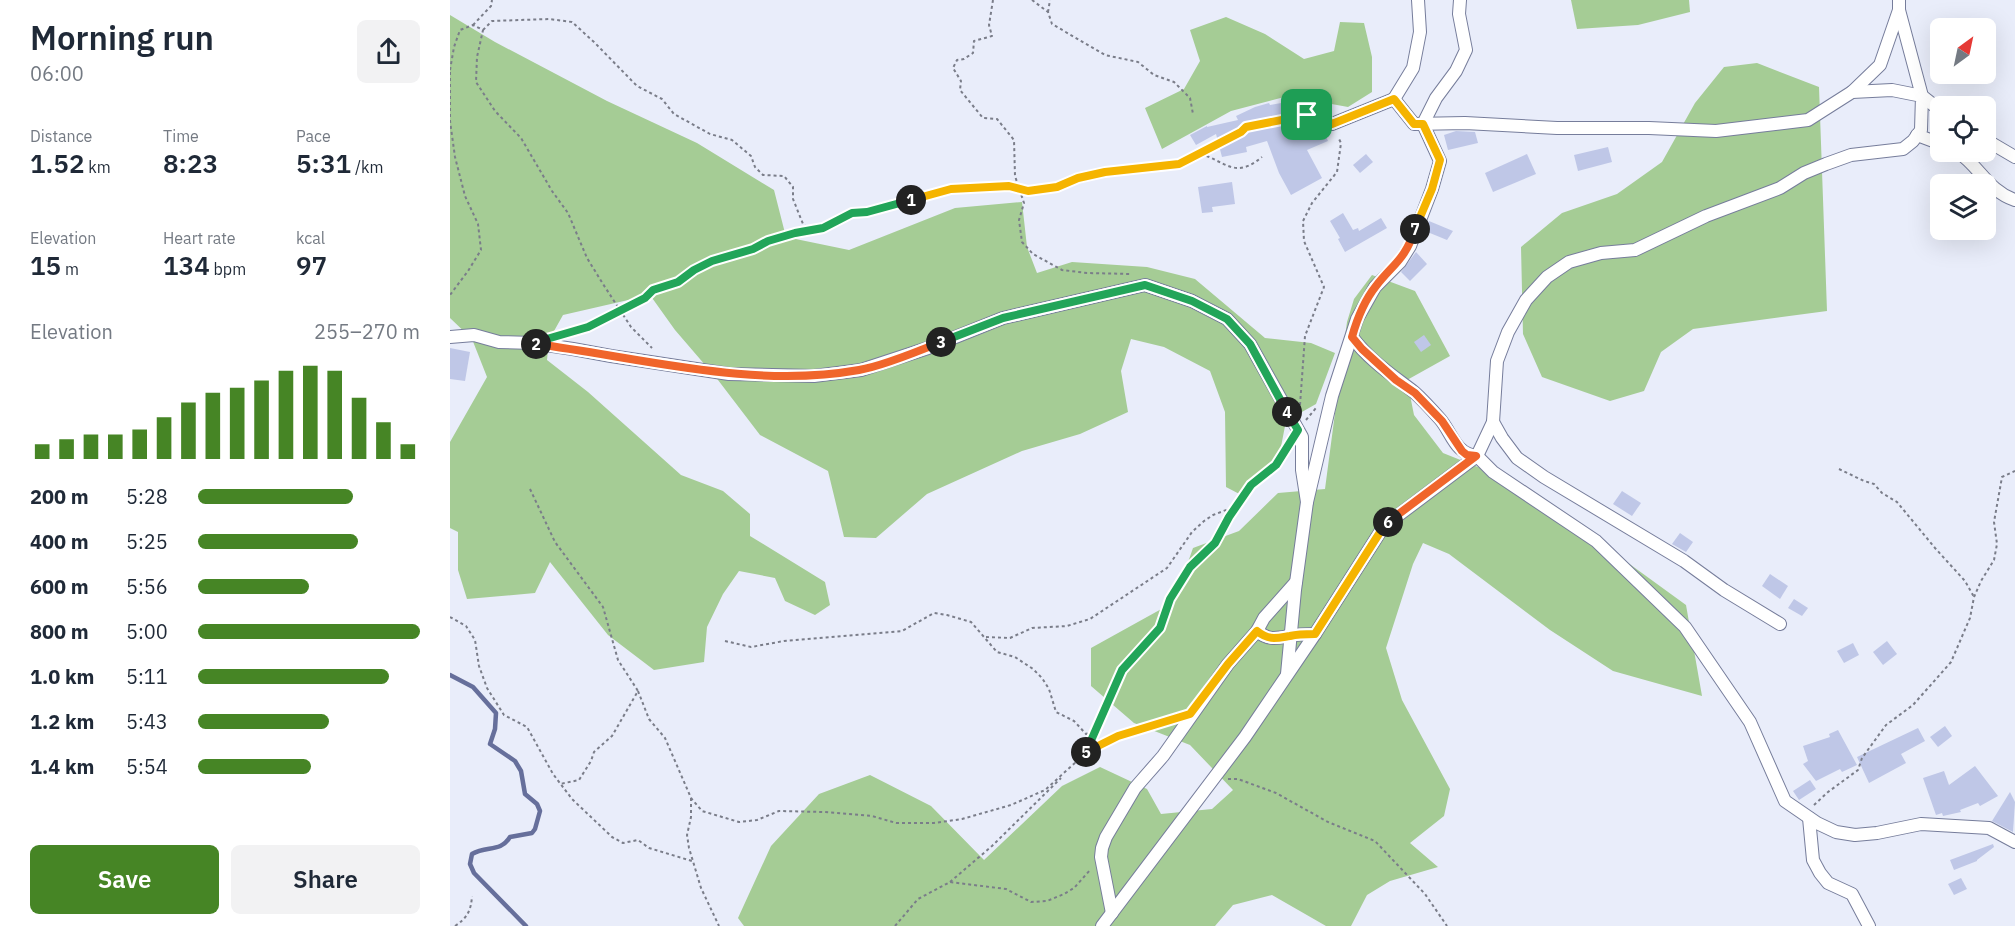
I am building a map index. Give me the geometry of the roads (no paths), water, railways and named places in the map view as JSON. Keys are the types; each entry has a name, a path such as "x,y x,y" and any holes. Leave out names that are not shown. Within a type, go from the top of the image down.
{"street":[{"path":"1332,124 1394,99 1413,68 1420,32 1418,0"},
{"path":"1423,124 1436,98 1456,71 1466,50 1459,14 1460,0"},
{"path":"1394,99 1414,124 1464,123 1557,128 1716,131 1808,120 1852,92 1880,65 1899,5"},
{"path":"1102,926 1245,737 1384,526 1476,456 1493,422 1497,361 1504,342 1526,300 1547,277 1569,262 1600,253 1635,250 1706,216 1780,188 1804,173 1851,155 1903,149 1917,135 1921,130 1922,96 1899,5"},
{"path":"1852,92 1892,90 1922,96 1930,102"},
{"path":"1286,676 1307,502 1332,396 1357,319 1375,287 1400,262 1410,246 1432,189 1440,160 1423,124"},
{"path":"1917,135 1930,140"},
{"path":"1996,146 2015,157"},
{"path":"1970,162 1993,189 2002,196 2015,200"},
{"path":"450,337 474,335 500,342 543,345 729,374 814,376 861,370 928,348 1003,318 1145,285 1192,301 1227,319 1250,344 1302,437 1302,470 1307,502"},
{"path":"1352,337 1396,380 1415,393 1442,421 1462,451 1467,455 1476,456 1494,472 1596,542 1685,627 1750,722 1785,801 1796,810 1836,832 1855,835 1921,824 1989,828 2015,842"},
{"path":"1493,422 1517,458 1544,477 1684,561 1724,590 1780,624"},
{"path":"1112,913 1105,880 1102,848 1106,837 1136,788 1162,756 1190,714 1228,664 1257,631 1264,618 1296,582"},
{"path":"1257,631 1263,636 1276,640 1290,636 1315,634"},
{"path":"1809,818 1813,860 1820,873 1828,883 1852,894 1869,926"}],"waterway":[{"path":"450,675 473,687 496,713 495,729 490,744 515,761 521,771 525,794 537,804 540,811 532,833 510,837 498,847 478,851 472,854 470,864 474,873 526,926"}]}
